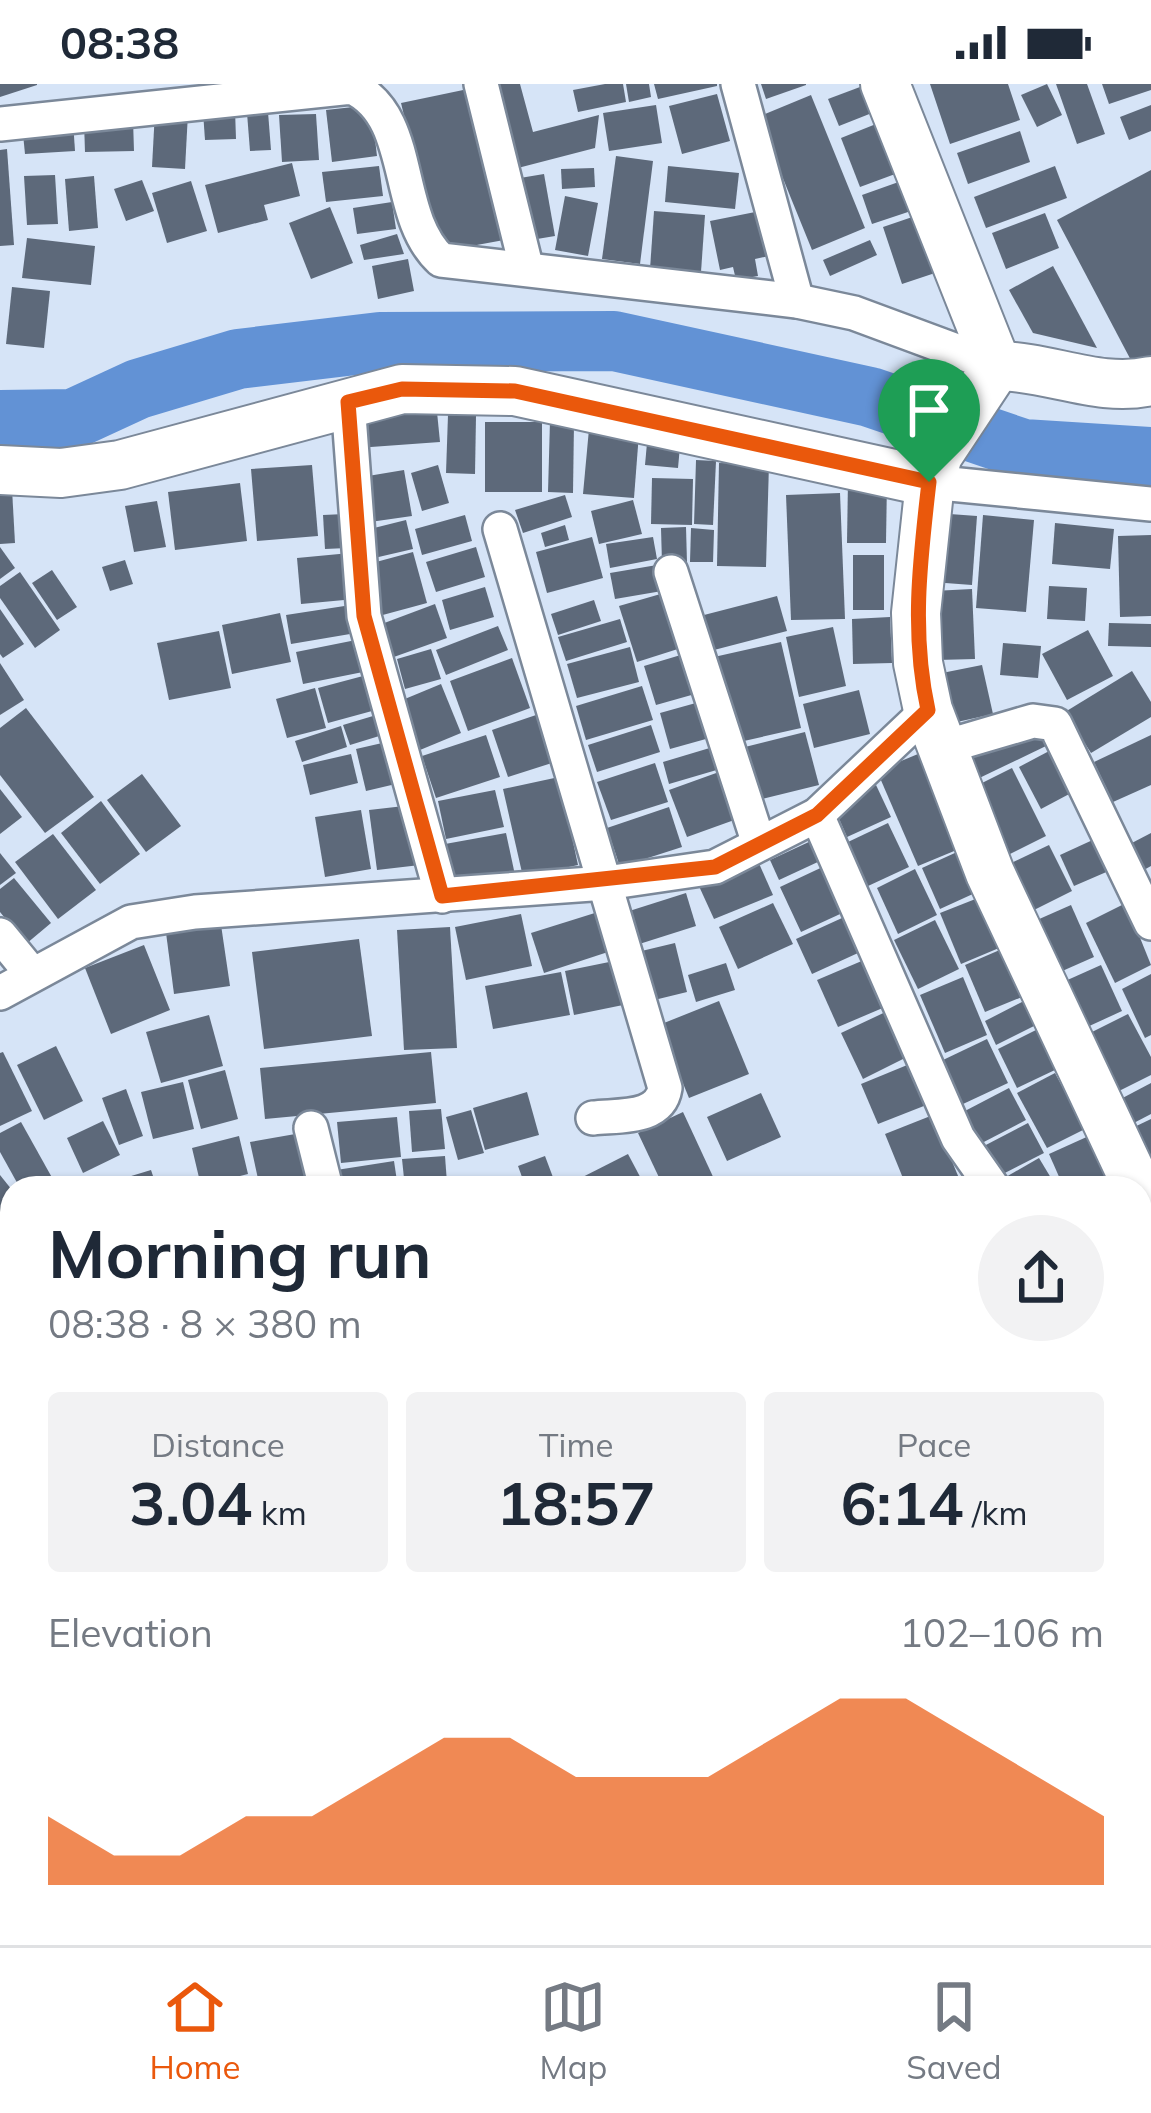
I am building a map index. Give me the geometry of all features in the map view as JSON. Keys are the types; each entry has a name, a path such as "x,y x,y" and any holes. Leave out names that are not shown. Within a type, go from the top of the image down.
{"main road":[{"path":"885,84 997,366"},
{"path":"997,366 1031,366 1097,384 1151,381"},
{"path":"997,366 934,469 916,613 918,663 935,729 990,873 1132,1176"},
{"path":"0,470 62,473 120,465 402,389 515,391 934,469"}],"street":[{"path":"482,84 526,266"},
{"path":"738,84 797,301"},
{"path":"0,124 93,98 352,86 369,95 383,112 429,249 456,265 526,266 797,301 854,313 997,366"},
{"path":"348,402 364,616 442,896"},
{"path":"934,469 1151,505"},
{"path":"500,529 665,1088 659,1105 650,1111 593,1118"},
{"path":"671,572 759,844"},
{"path":"0,993 131,922 196,912 606,883 715,867 817,815 935,729 1034,722 1055,724 1151,923"},
{"path":"817,815 958,1138 985,1176"},
{"path":"0,935 32,974"},
{"path":"311,1128 323,1176"}],"building":[{"path":"0,84 37,84 37,85 0,97"},
{"path":"491,84 520,84 533,132 599,115 595,148 514,169"},
{"path":"623,84 626,102 578,112 573,90"},
{"path":"626,84 649,84 651,97 629,102"},
{"path":"654,84 717,84 717,86 658,99"},
{"path":"761,84 806,84 806,85 766,99"},
{"path":"868,84 882,109 839,126 828,99"},
{"path":"930,84 1008,84 1020,120 950,144"},
{"path":"1047,84 1062,115 1037,127 1021,95"},
{"path":"1056,84 1087,84 1105,134 1077,144"},
{"path":"1102,84 1151,84 1151,90 1109,104"},
{"path":"468,89 504,240 455,249 433,236 401,103"},
{"path":"717,94 730,141 682,154 669,106"},
{"path":"811,95 865,228 812,250 758,117"},
{"path":"371,105 377,156 332,162 326,110"},
{"path":"656,105 662,143 609,151 603,113"},
{"path":"1151,105 1151,131 1129,140 1120,117"},
{"path":"235,110 236,139 205,140 203,112"},
{"path":"155,111 188,113 185,169 152,167"},
{"path":"268,112 271,150 250,151 247,113"},
{"path":"316,114 319,160 282,162 279,115"},
{"path":"133,120 134,151 85,152 84,122"},
{"path":"886,120 906,170 860,187 841,138"},
{"path":"73,121 75,151 25,154 22,124"},
{"path":"1020,131 1030,162 968,184 957,153"},
{"path":"7,149 14,245 0,246 0,150"},
{"path":"616,156 653,161 640,264 602,259"},
{"path":"292,163 300,196 264,205 268,220 218,233 205,185"},
{"path":"379,166 383,196 326,202 322,172"},
{"path":"668,166 739,173 735,209 665,202"},
{"path":"1055,166 1067,198 986,228 974,197"},
{"path":"594,168 595,187 562,189 561,169"},
{"path":"1151,170 1151,357 1134,366 1057,220"},
{"path":"544,174 555,236 525,241 514,179"},
{"path":"55,175 58,224 27,225 24,176"},
{"path":"94,176 98,228 69,231 65,179"},
{"path":"907,179 917,209 872,224 862,195"},
{"path":"142,180 154,211 126,221 114,189"},
{"path":"191,181 207,231 167,243 152,193"},
{"path":"565,196 598,203 588,256 555,250"},
{"path":"392,202 396,229 357,234 353,208"},
{"path":"330,207 353,263 311,279 289,223"},
{"path":"765,210 774,255 755,259 758,276 736,280 733,267 720,270 710,221"},
{"path":"654,211 705,215 701,272 650,269"},
{"path":"927,212 947,269 902,284 883,227"},
{"path":"1045,213 1059,248 1006,269 992,233"},
{"path":"397,234 404,254 364,260 360,245"},
{"path":"27,238 95,246 91,285 22,278"},
{"path":"870,240 877,255 830,276 823,260"},
{"path":"408,259 414,291 378,299 372,266"},
{"path":"1053,266 1097,348 1033,333 1009,290"},
{"path":"12,287 50,291 44,348 6,344"},
{"path":"437,412 440,442 357,448 355,418"},
{"path":"448,415 476,416 475,474 446,473"},
{"path":"550,421 574,422 573,493 548,492"},
{"path":"485,422 542,422 542,492 485,492"},
{"path":"589,429 639,433 634,498 583,494"},
{"path":"647,443 680,446 678,468 645,465"},
{"path":"696,460 716,461 713,525 694,524"},
{"path":"719,463 769,464 766,567 717,566"},
{"path":"312,465 318,536 257,541 251,469"},
{"path":"438,465 449,503 422,511 411,473"},
{"path":"404,470 412,516 370,522 362,477"},
{"path":"652,478 693,479 692,525 651,524"},
{"path":"848,480 887,480 886,543 847,543"},
{"path":"240,483 247,541 175,550 168,492"},
{"path":"12,489 15,543 0,544 0,490"},
{"path":"840,493 845,619 791,620 786,495"},
{"path":"565,495 572,517 523,533 515,510"},
{"path":"633,500 642,534 599,544 591,511"},
{"path":"157,501 166,547 134,552 125,506"},
{"path":"936,513 977,516 972,585 932,582"},
{"path":"345,514 347,548 325,549 323,515"},
{"path":"465,515 472,541 422,555 415,529"},
{"path":"983,515 1034,520 1026,612 976,608"},
{"path":"406,520 413,549 370,559 362,531"},
{"path":"1055,523 1114,529 1110,569 1052,564"},
{"path":"565,525 569,540 545,547 541,533"},
{"path":"686,527 687,563 662,563 661,528"},
{"path":"691,528 714,530 713,562 690,562"},
{"path":"1151,535 1151,616 1120,617 1118,536"},
{"path":"592,537 603,578 547,593 536,552"},
{"path":"653,537 657,559 610,568 606,544"},
{"path":"0,547 15,568 0,579"},
{"path":"476,547 485,577 436,592 426,562"},
{"path":"413,552 427,603 379,616 365,565"},
{"path":"350,553 355,599 301,604 297,558"},
{"path":"853,555 884,555 884,610 853,610"},
{"path":"125,560 133,584 110,591 102,567"},
{"path":"657,565 662,591 615,599 610,573"},
{"path":"52,570 77,607 57,620 32,583"},
{"path":"20,572 60,630 35,648 0,598 0,586"},
{"path":"1049,586 1087,588 1085,621 1047,619"},
{"path":"485,587 494,617 450,630 442,600"},
{"path":"972,589 975,659 937,660 933,591"},
{"path":"664,593 681,648 637,662 619,606"},
{"path":"777,596 787,631 714,650 704,615"},
{"path":"594,600 601,621 558,635 551,614"},
{"path":"435,604 447,638 391,658 379,625"},
{"path":"351,605 356,633 291,644 286,615"},
{"path":"0,609 24,644 3,658 0,654"},
{"path":"280,613 291,662 232,674 222,625"},
{"path":"890,617 892,663 853,664 852,619"},
{"path":"620,619 627,642 566,661 558,637"},
{"path":"1109,623 1151,624 1151,647 1108,646"},
{"path":"498,626 508,650 446,675 436,650"},
{"path":"833,627 846,686 799,697 786,637"},
{"path":"1088,630 1113,676 1067,700 1042,654"},
{"path":"219,631 231,688 169,700 157,643"},
{"path":"356,640 363,672 303,684 296,652"},
{"path":"781,642 801,728 735,743 714,657"},
{"path":"1003,643 1041,646 1038,678 1000,675"},
{"path":"630,647 639,682 577,698 567,664"},
{"path":"431,649 441,679 405,689 397,659"},
{"path":"684,654 695,694 656,705 644,666"},
{"path":"512,658 530,708 468,731 450,681"},
{"path":"0,663 24,700 0,715"},
{"path":"982,665 993,714 948,724 937,674"},
{"path":"1132,671 1151,702 1151,717 1091,753 1065,712"},
{"path":"363,676 372,711 328,723 318,688"},
{"path":"441,684 461,733 420,750 400,701"},
{"path":"642,686 653,720 586,740 576,706"},
{"path":"315,688 326,728 287,738 276,699"},
{"path":"859,690 870,734 814,748 803,704"},
{"path":"703,701 713,737 670,749 660,713"},
{"path":"26,708 94,797 45,833 0,775 0,728"},
{"path":"383,713 389,733 350,745 343,725"},
{"path":"539,714 555,762 508,777 492,730"},
{"path":"1035,724 1046,746 971,782 960,760"},
{"path":"651,725 660,752 597,772 588,745"},
{"path":"341,726 347,747 302,762 295,741"},
{"path":"805,732 819,785 750,802 737,749"},
{"path":"486,735 500,777 436,798 422,756"},
{"path":"1151,735 1151,785 1113,802 1094,762"},
{"path":"391,741 400,783 366,791 356,749"},
{"path":"713,747 720,769 669,784 663,762"},
{"path":"1051,750 1073,792 1041,809 1019,767"},
{"path":"351,754 358,783 310,795 303,765"},
{"path":"918,754 959,849 918,866 877,771"},
{"path":"655,763 668,802 611,820 597,782"},
{"path":"1012,768 1046,836 1010,854 976,786"},
{"path":"719,772 737,819 687,837 669,790"},
{"path":"142,774 181,826 146,852 107,800"},
{"path":"559,777 578,865 523,877 503,789"},
{"path":"876,785 891,817 847,837 833,805"},
{"path":"0,789 22,817 0,834"},
{"path":"495,790 504,827 446,839 438,801"},
{"path":"101,801 140,854 100,884 61,833"},
{"path":"413,805 420,865 377,870 369,810"},
{"path":"669,807 682,847 620,867 607,828"},
{"path":"361,810 371,869 325,877 315,817"},
{"path":"888,823 909,867 868,886 848,842"},
{"path":"506,833 515,875 454,886 445,844"},
{"path":"1151,833 1151,866 1142,871 1128,845"},
{"path":"53,834 96,890 58,919 15,862"},
{"path":"1097,838 1111,870 1074,886 1060,855"},
{"path":"811,841 820,861 779,880 770,860"},
{"path":"1049,845 1072,891 1030,912 1007,865"},
{"path":"957,852 975,893 940,909 922,868"},
{"path":"0,853 16,873 0,885"},
{"path":"757,859 773,895 714,919 698,884"},
{"path":"829,864 851,909 801,932 780,887"},
{"path":"915,869 937,915 898,934 877,888"},
{"path":"14,878 51,923 26,944 0,912 0,889"},
{"path":"686,893 696,926 633,946 623,913"},
{"path":"978,898 999,948 961,964 940,913"},
{"path":"773,903 793,944 738,969 719,927"},
{"path":"1126,903 1151,965 1115,983 1086,923"},
{"path":"1071,905 1094,957 1060,972 1037,920"},
{"path":"598,912 611,951 544,973 531,933"},
{"path":"853,913 869,948 812,974 796,939"},
{"path":"521,914 532,966 466,980 455,927"},
{"path":"220,918 230,986 174,994 165,925"},
{"path":"935,920 959,969 918,989 894,940"},
{"path":"450,927 457,1048 404,1050 397,930"},
{"path":"359,939 372,1036 264,1049 252,952"},
{"path":"675,943 687,992 642,1003 629,954"},
{"path":"144,945 170,1010 111,1034 85,968"},
{"path":"1002,949 1022,997 985,1012 965,965"},
{"path":"619,960 628,1004 574,1015 565,971"},
{"path":"864,960 885,1007 838,1027 817,980"},
{"path":"726,963 735,990 696,1002 688,975"},
{"path":"1101,965 1122,1011 1085,1028 1063,982"},
{"path":"561,972 570,1015 493,1029 485,986"},
{"path":"1151,974 1151,1035 1145,1038 1122,989"},
{"path":"963,977 987,1035 945,1053 920,995"},
{"path":"1026,1000 1038,1024 996,1045 985,1021"},
{"path":"719,1001 749,1074 689,1098 659,1025"},
{"path":"894,1008 915,1053 863,1079 841,1033"},
{"path":"1128,1014 1151,1057 1151,1075 1117,1092 1088,1034"},
{"path":"209,1015 223,1066 161,1083 146,1032"},
{"path":"1038,1029 1057,1069 1017,1088 998,1049"},
{"path":"987,1039 1008,1083 963,1104 943,1060"},
{"path":"56,1046 83,1101 44,1120 17,1065"},
{"path":"431,1052 436,1103 265,1119 260,1068"},
{"path":"0,1053 32,1111 0,1126"},
{"path":"917,1061 934,1102 878,1124 861,1084"},
{"path":"225,1070 238,1119 201,1129 188,1080"},
{"path":"1055,1073 1085,1129 1047,1148 1017,1093"},
{"path":"183,1082 194,1129 153,1139 141,1092"},
{"path":"1151,1083 1151,1114 1128,1126 1115,1102"},
{"path":"1009,1088 1026,1120 980,1144 963,1112"},
{"path":"126,1089 143,1136 119,1145 102,1098"},
{"path":"527,1092 539,1135 485,1150 473,1108"},
{"path":"761,1093 781,1137 727,1161 707,1117"},
{"path":"441,1109 445,1149 412,1152 409,1111"},
{"path":"471,1110 484,1153 458,1160 446,1117"},
{"path":"683,1112 713,1176 658,1176 638,1133"},
{"path":"933,1115 958,1176 902,1176 885,1134"},
{"path":"397,1117 401,1157 341,1163 337,1122"},
{"path":"1151,1119 1151,1176 1151,1176 1128,1130"},
{"path":"103,1121 120,1155 83,1173 67,1138"},
{"path":"21,1122 51,1176 13,1176 0,1152 0,1133"},
{"path":"1028,1123 1044,1153 996,1176 982,1147"},
{"path":"301,1133 309,1176 257,1176 250,1142"},
{"path":"1091,1135 1110,1176 1059,1176 1049,1154"},
{"path":"239,1136 248,1174 199,1176 192,1148"},
{"path":"628,1154 640,1176 585,1176"},
{"path":"445,1156 446,1176 404,1176 402,1159"},
{"path":"545,1156 552,1176 522,1176 518,1166"},
{"path":"1039,1158 1050,1176 1008,1176"},
{"path":"394,1161 396,1176 331,1176 330,1171"}],"waterway":[{"path":"0,420 73,419 138,389 238,359 380,342 614,341 870,397 1023,449 1151,457"}],"route":[{"path":"402,389 515,391 929,482 916,613 918,663 928,710 817,815 715,867 606,883 442,896 364,616 348,402 402,389"}]}
